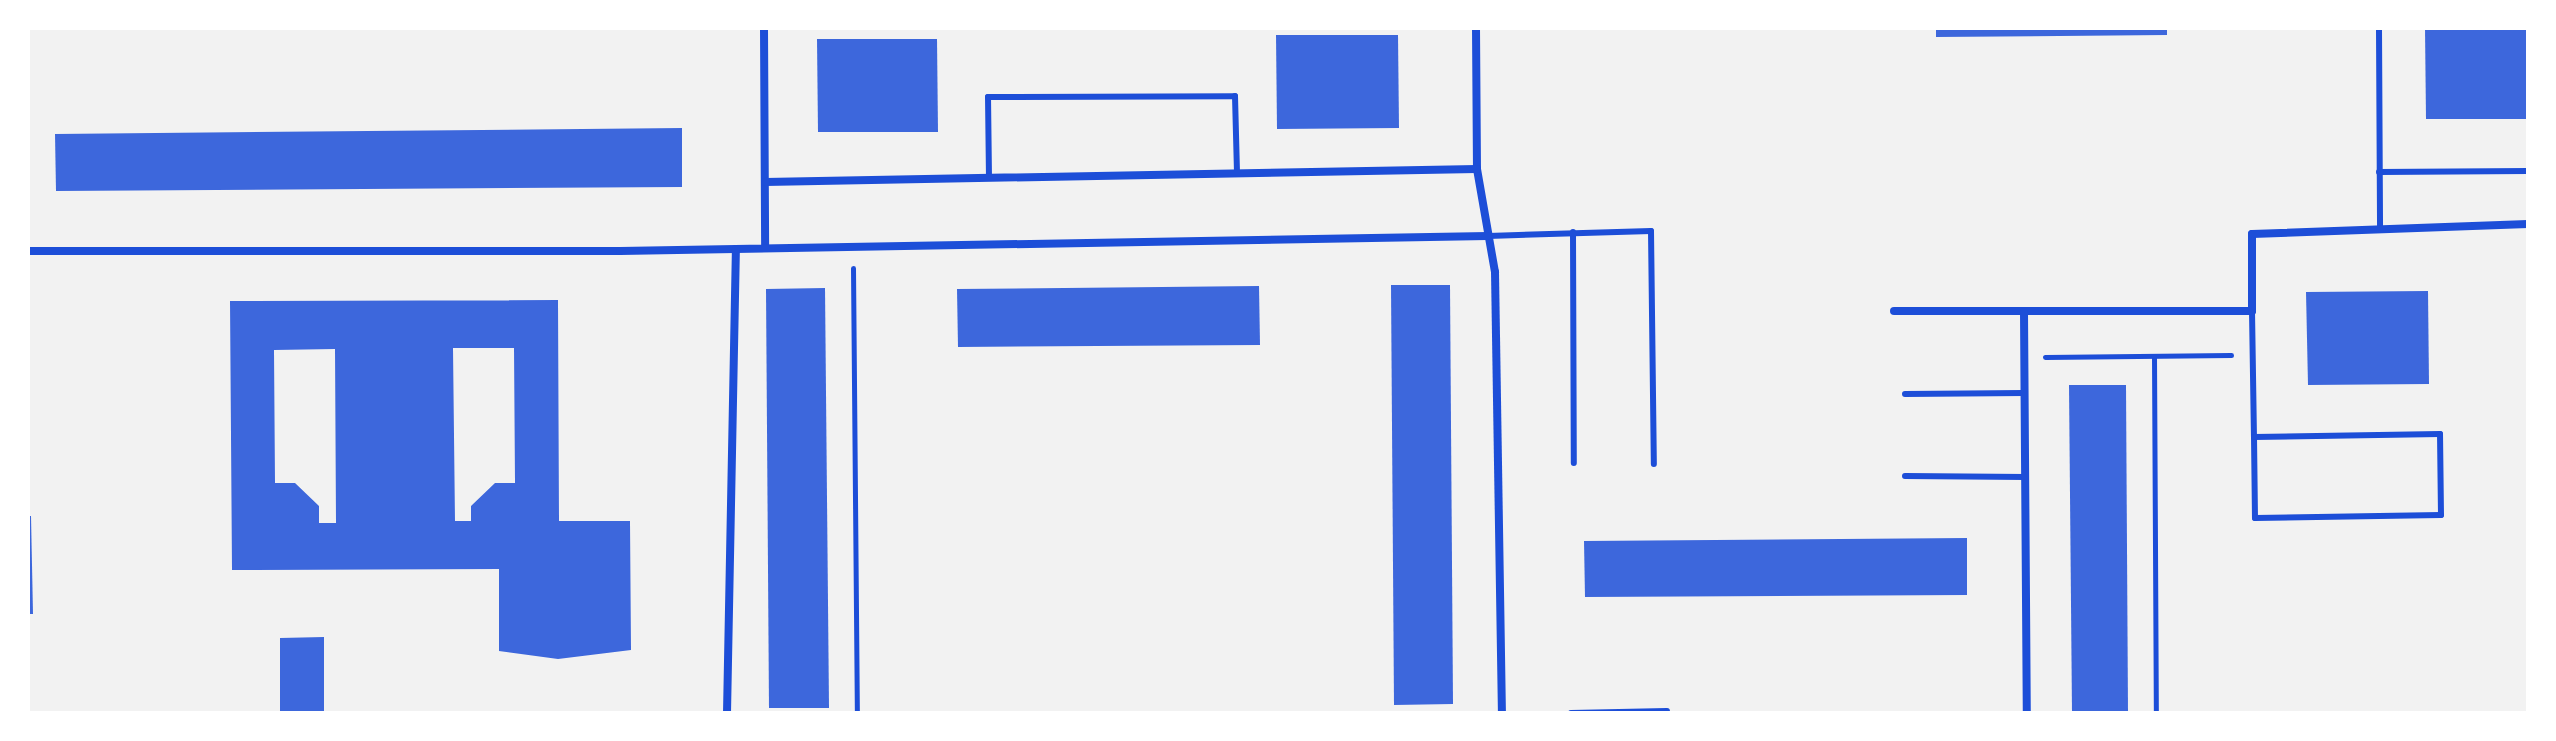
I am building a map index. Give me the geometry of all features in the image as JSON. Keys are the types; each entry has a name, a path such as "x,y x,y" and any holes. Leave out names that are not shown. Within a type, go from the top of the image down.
{"street":[{"path":"764,28 765,248"},
{"path":"1476,28 1477,169 1495,272 1502,713"},
{"path":"765,182 1477,169"},
{"path":"1894,311 2252,311 2252,234 2528,224"},
{"path":"28,251 736,249 1488,236"},
{"path":"727,713 736,249"},
{"path":"2024,312 2027,713"}],"lane":[{"path":"2379,28 2380,229"},
{"path":"989,178 988,97 1235,96 1237,174"},
{"path":"2379,172 2528,171"},
{"path":"1488,236 1651,231 1654,464"},
{"path":"1573,232 1574,463"},
{"path":"2252,311 2255,518 2441,515 2440,434 2254,437"},
{"path":"1905,394 2024,393"},
{"path":"1905,476 2026,477"},
{"path":"1571,713 1667,711"}],"path":[{"path":"853,247 857,713"},
{"path":"2024,357 2253,355"},
{"path":"2154,356 2156,713"}],"building":[{"path":"1936,28 2167,28 2167,35 1936,37"},
{"path":"2425,28 2528,28 2528,119 2426,119"},
{"path":"1276,35 1398,35 1399,128 1277,129"},
{"path":"817,39 937,39 938,132 818,132"},
{"path":"682,128 682,187 56,191 55,134"},
{"path":"1391,285 1450,285 1453,704 1394,705"},
{"path":"1259,286 1260,345 958,347 957,289"},
{"path":"825,288 829,708 769,708 766,289"},
{"path":"2428,291 2429,384 2308,385 2306,292"},
{"path":"558,300 559,521 630,521 631,650 558,659 499,651 499,569 232,570 230,301","holes":["453,348 514,348 515,483 495,483 471,506 471,521 455,521","335,349 336,523 319,523 319,506 295,483 275,483 274,350"]},
{"path":"2069,385 2126,385 2128,713 2072,713"},
{"path":"28,516 31,516 33,614 28,614"},
{"path":"1967,538 1967,595 1585,597 1584,541"},
{"path":"324,637 324,713 280,713 280,638"}]}
